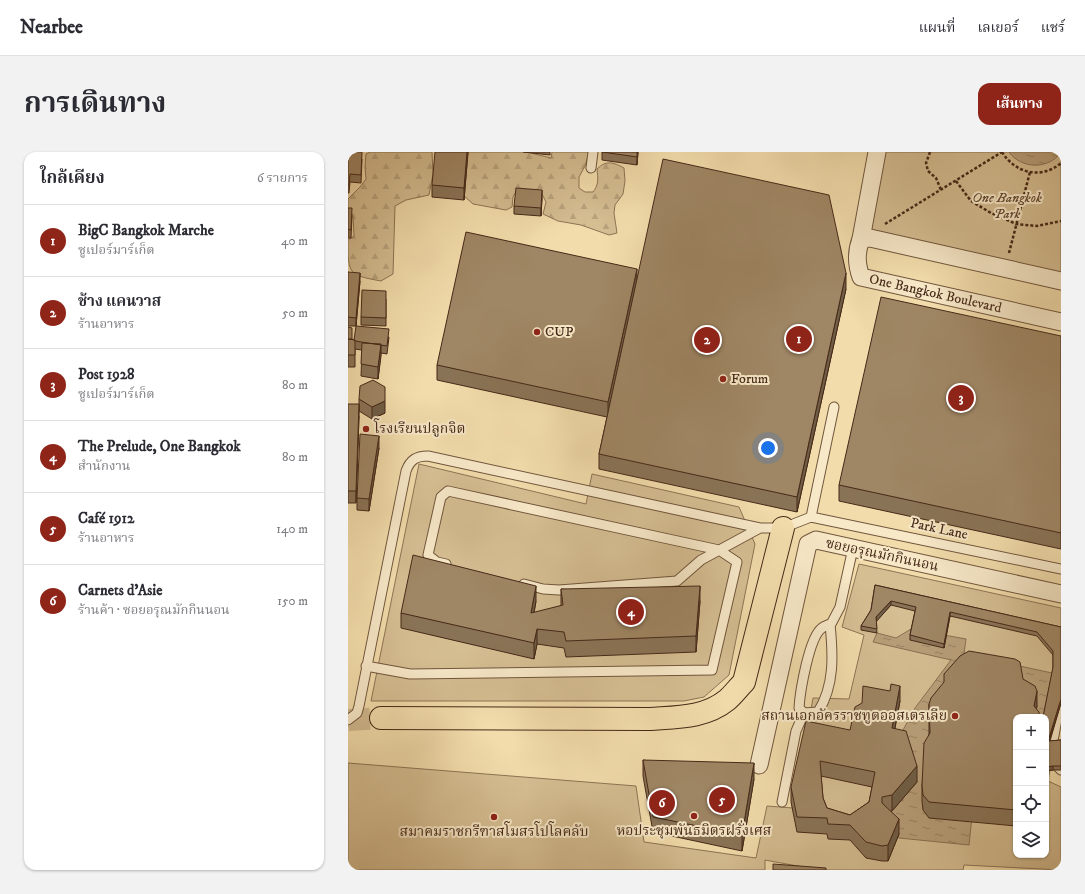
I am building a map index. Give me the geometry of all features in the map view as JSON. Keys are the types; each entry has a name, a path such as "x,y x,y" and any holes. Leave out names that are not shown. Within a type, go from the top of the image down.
{"highway":[{"path":"381,718 650,719 677,717 707,712 727,700 744,682 783,528"}],"street":[{"path":"877,152 861,239 870,238 1061,281"},
{"name":"One Bangkok Boulevard","path":"861,239 857,251 857,267 861,277 1061,322"},
{"name":"ซอยอรุณมักกินนอน","path":"759,765 808,544 816,540 1061,594"}],"lane":[{"path":"591,168 593,152"},
{"path":"348,720 357,713 406,471 408,464 413,459 420,456 436,458 760,528 783,528 811,517 834,406"},
{"path":"366,666 410,674 712,670 737,562 719,550 448,491 441,497 428,555 437,562 452,566"},
{"name":"Park Lane","path":"811,517 1061,569"},
{"path":"513,581 543,589 559,590 677,581 701,560 760,528"},
{"path":"830,626 830,624 821,628 812,644 800,692 799,708 804,713 818,712 826,700 832,661 830,626 840,607 853,548"},
{"path":"1061,698 1052,746 1052,760 1061,770"},
{"path":"782,802 796,731 804,713"}],"path":[{"path":"930,152 926,163 928,171 936,178 941,190"},
{"path":"861,239 1002,152 1007,160 1017,168 1030,172 1043,172 1056,168 1061,163"},
{"path":"1005,269 1030,172"},
{"path":"956,181 971,201 991,213 1016,224 1037,226 1061,221"}],"green space":[{"path":"370,152 432,152 433,174 429,195 406,200 395,206 393,274 381,281 362,277 356,274 352,271 349,260 348,240 354,236 353,215 348,210 348,199 366,179 366,154"},
{"path":"464,152 527,152 551,158 552,152 589,152 585,166 579,177 579,188 585,192 593,192 595,189 598,181 597,169 603,164 616,164 624,168 625,181 623,194 615,205 614,213 617,233 609,235 581,225 558,221 543,214 546,202 542,194 515,193 512,207 506,210 473,204 463,195"},
{"name":"One Bangkok Park","path":"884,152 1061,152 1061,273 867,229"},
{"path":"419,464 586,504 592,474 739,507 755,544 729,675 704,697 684,701 371,701"},
{"path":"859,564 1061,608 1061,704 1049,775 1049,714 1013,714 1013,858 1049,858 1049,781 1061,787 1061,870 964,865 963,870 819,870 765,860 765,870 348,870 348,763 636,786 644,842 756,858 767,806 793,808 813,698 849,699 864,635 842,627"}],"water":[{"path":"1009,152 1061,152 1050,162 1035,165 1020,162"},
{"path":"911,629 966,639 964,654 1052,673 1044,714 1013,714 1013,724 972,817 969,845 899,838 878,819 897,741 915,708 951,660 873,642 877,633 896,638"}],"building":[{"path":"348,152 362,152 361,175 350,174 349,185 348,185"},
{"path":"435,152 467,152 464,188 432,185"},
{"path":"602,152 637,152 637,157"},
{"name":"Forum","path":"663,159 829,195 846,273 797,497 599,454"},
{"path":"516,188 542,190 541,208 514,206"},
{"path":"348,208 352,208 351,230 348,229"},
{"name":"CUP","path":"466,232 637,269 608,402 437,365"},
{"path":"348,272 360,273 356,318 348,317"},
{"path":"362,290 386,291 386,318 361,317"},
{"path":"881,297 1061,336 1061,533 839,485"},
{"path":"356,326 389,329 387,346 355,341"},
{"path":"348,327 352,328 352,339 348,339"},
{"path":"348,339 355,340 355,355 348,355"},
{"path":"362,343 381,344 378,367 361,364"},
{"path":"373,380 385,387 385,401 372,407 359,399 360,386"},
{"path":"348,404 359,404 356,491 348,491"},
{"path":"360,434 379,436 369,499 357,498"},
{"path":"413,555 536,586 531,613 563,605 561,589 700,586 696,636 566,641 564,632 537,629 534,643 401,613"},
{"path":"875,585 1061,627 1061,699 1049,738 1049,714 1044,714 1053,667 1053,651 1037,632 950,612 944,644 910,635 916,607 891,601 876,617 877,629 861,626 871,610"},
{"path":"969,651 1015,659 1020,662 1023,679 1035,686 1037,691 1034,706 1039,714 1013,714 1013,810 929,802 923,795 924,743 930,733 929,704 931,698 944,682 944,674 960,656"},
{"path":"891,684 900,686 892,728 906,731 917,766 892,795 882,797 882,803 899,819 888,845 882,846 866,842 850,825 828,824 827,818 797,817 791,787 806,721 850,730 855,707 862,703 863,686 890,691","holes":["820,761 875,772 869,802 850,815 827,808 823,798"]},
{"path":"1061,740 1061,766 1049,767 1049,741"},
{"path":"643,760 754,763 742,835 653,817"},
{"path":"773,864 826,868 826,870 773,870"}],"tunnel":[{"path":"348,720 381,718"}],"place":[{"name":"CUP","path":"537,332"},
{"name":"BigC Bangkok Marche","path":"799,339"},
{"name":"ช้าง แคนวาส","path":"707,340"},
{"name":"Forum","path":"723,379"},
{"name":"Post 1928","path":"961,398"},
{"name":"โรงเรียนปลูกจิต","path":"366,429"},
{"name":"The Prelude, One Bangkok","path":"631,612"},
{"name":"สถานเอกอัครราชทูตออสเตรเลีย","path":"955,716"},
{"name":"Café 1912","path":"722,800"},
{"name":"Carnets d'Asie","path":"662,803"},
{"name":"หอประชุมพันธมิตรฝรั่งเศส","path":"694,816"},
{"name":"สมาคมราชกรีฑาสโมสรโปโลคลับ","path":"494,817"}]}
